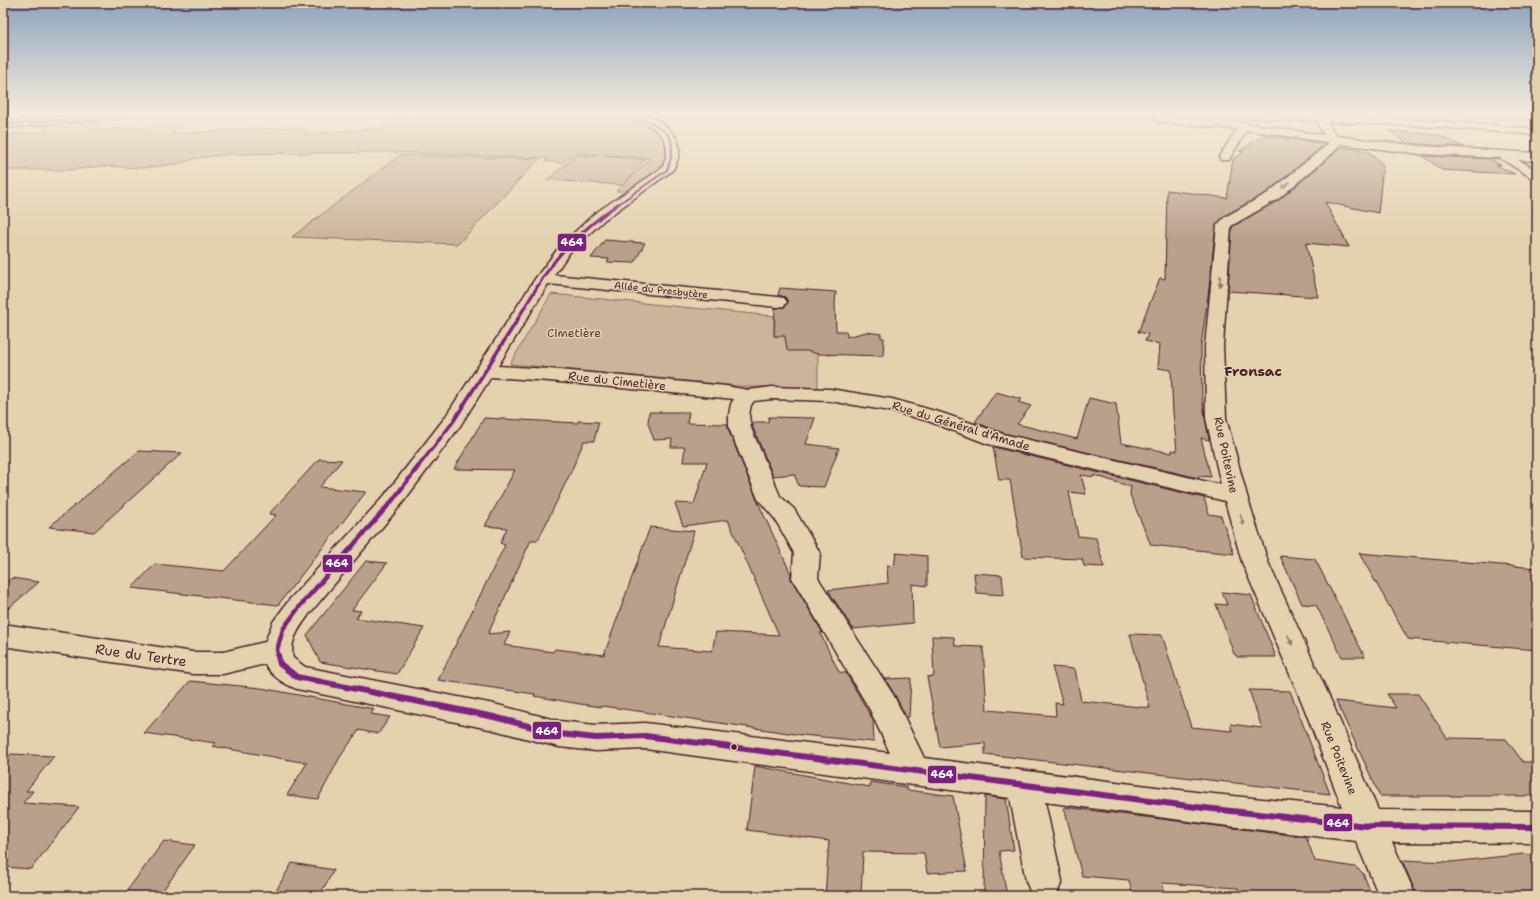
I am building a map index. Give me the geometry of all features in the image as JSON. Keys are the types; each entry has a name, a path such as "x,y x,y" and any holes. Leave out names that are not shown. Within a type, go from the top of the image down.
{"street":[{"path":"673,156 668,170 598,217 565,249 543,279 453,422 392,501 300,606 283,629 278,650 280,664 297,677 494,717 559,734 596,738 645,736 914,772 1204,808 1367,826 1537,827"},
{"name":"Rue Poitevine","path":"1322,156 1273,196 1230,220 1224,225 1214,346 1216,418 1235,496 1255,562 1318,705 1367,826 1398,896"},
{"path":"1503,156 1537,175"},
{"path":"1518,156 1537,157"},
{"name":"Allée du Presbytère","path":"543,279 778,302"},
{"name":"Rue du Cimetière","path":"486,371 549,375 726,392 748,396"},
{"name":"Rue du Général d'Amade","path":"748,396 772,393 830,395 892,405 969,428 996,439 1235,496"},
{"path":"748,396 741,404 739,415 740,428 770,499 785,515 807,553 805,578 883,706 914,772"},
{"name":"Rue du Tertre","path":"3,635 193,663 223,663 278,650"},
{"path":"1024,785 1044,881"}],"green space":[{"path":"3,156 215,156 197,158 177,164 143,168 102,166 71,170 3,170"},
{"path":"399,156 539,159 458,244 292,237"},
{"path":"494,156 572,156 562,163 545,161 547,158"},
{"path":"576,156 645,159 623,185 651,158 620,156 668,156 661,166 651,176 632,189 626,191 616,191 622,185 547,180"},
{"name":"Cimetière","path":"551,294 774,316 774,336 789,336 818,351 818,388 748,387 510,364"}],"building":[{"path":"1238,156 1311,156 1267,192 1224,216 1216,225 1201,346 1202,396 1209,440 1201,438 1211,477 1198,476 1199,478 1003,433 975,422 996,392 1021,399 1018,402 1031,406 1017,424 1077,439 1089,398 1116,404 1121,443 1172,453 1172,450 1177,451 1171,370 1158,368 1160,344 1145,341 1148,334 1138,332 1160,278 1165,279 1167,190 1227,198 1233,159"},
{"path":"1331,156 1373,156 1383,165 1378,213 1325,202 1349,247 1306,243 1318,297 1228,291 1232,227 1279,200"},
{"path":"1423,156 1489,159 1501,165 1496,165 1515,174 1442,170"},
{"path":"605,240 645,243 634,263 607,262 609,259 591,258"},
{"path":"780,288 836,292 836,331 846,331 847,337 866,332 881,334 881,338 884,338 883,356 818,354 807,351 788,351 785,336 774,336 775,308 784,307 788,302 785,297 778,295"},
{"path":"649,412 689,412 687,423 728,424 728,429 757,500 791,574 791,579 823,633 820,633 839,672 846,673 873,720 874,742 802,735 603,706 580,704 534,696 535,694 438,680 505,545 500,543 507,528 485,526 515,470 454,469 484,418 578,423 578,421 599,422 594,441 584,441 570,474 538,540 531,540 488,634 510,632 504,645 553,652 555,649 604,655 650,527 694,531 659,647 712,651 716,632 779,635 728,520 683,526 675,503 694,504 707,462 683,462 685,447 671,447 672,439 654,440 648,423"},
{"path":"769,417 815,418 806,444 839,448 824,487 799,486 794,474 773,476 752,425 754,425 754,422 768,422"},
{"path":"993,447 1204,498 1209,514 1221,516 1234,554 1151,545 1130,495 1131,487 1094,475 1094,477 1081,475 1086,494 1069,492 1078,536 1096,538 1104,567 1084,566 1082,559 1023,557 1010,480 999,480"},
{"path":"139,451 182,453 94,532 49,527"},
{"path":"319,459 342,460 320,487 366,492 278,605 132,588 155,564 224,571 276,515 269,514"},
{"path":"896,553 927,556 927,586 912,584 913,623 853,629 828,590 888,583 887,565 894,567"},
{"path":"1359,553 1537,568 1537,650 1408,639"},
{"path":"1280,556 1315,559 1365,657 1342,657 1316,605 1302,604"},
{"path":"366,561 387,563 352,610 361,611 356,618 424,628 397,674 320,662 307,635"},
{"path":"974,573 1002,575 1004,595 976,593"},
{"path":"12,578 39,582 3,613 3,585"},
{"path":"1222,592 1251,595 1276,657 1237,657 1234,654 1216,604 1227,605"},
{"path":"1130,634 1162,635 1191,727 1232,731 1230,724 1262,728 1249,690 1290,691 1330,794 985,754 985,743 940,747 927,677 934,676 932,636 954,637 955,646 983,647 987,710 1056,716 1055,703 1063,704 1052,667 1075,669 1081,701 1150,708"},
{"path":"911,678 909,717 906,717 885,679"},
{"path":"190,681 261,688 374,709 371,714 390,717 378,734 359,730 340,757 318,799 287,795 307,763 212,746 216,743 144,733"},
{"path":"1387,694 1418,694 1447,738 1506,739 1523,762 1537,762 1537,796 1380,796 1336,701 1396,708"},
{"path":"11,754 54,756 26,791 33,791 23,803 79,807 31,869 3,867 3,762"},
{"path":"755,766 870,787 870,782 907,787 907,790 953,796 967,871 927,873 924,853 863,852 861,896 825,896 829,841 747,830"},
{"path":"985,796 1006,799 1014,850 999,851 1007,896 984,896"},
{"path":"1064,807 1306,837 1315,861 1355,867 1363,873 1372,896 1240,896 1238,888 1162,883 1166,896 1133,896 1129,880 1082,876"},
{"path":"164,841 195,845 159,896 123,896"},
{"path":"1524,854 1537,856 1537,896 1417,896 1402,860 1451,862"},
{"path":"292,863 334,870 319,896 273,896"}],"transit line":[{"name":"464","path":"671,156 667,170 599,217 565,249 543,279 453,422 392,501 300,606 283,629 277,650 280,664 297,677 494,717 559,734 596,738 645,736 1204,808 1367,826 1537,827"}],"district":[{"name":"Fronsac","path":"1253,371"}]}
